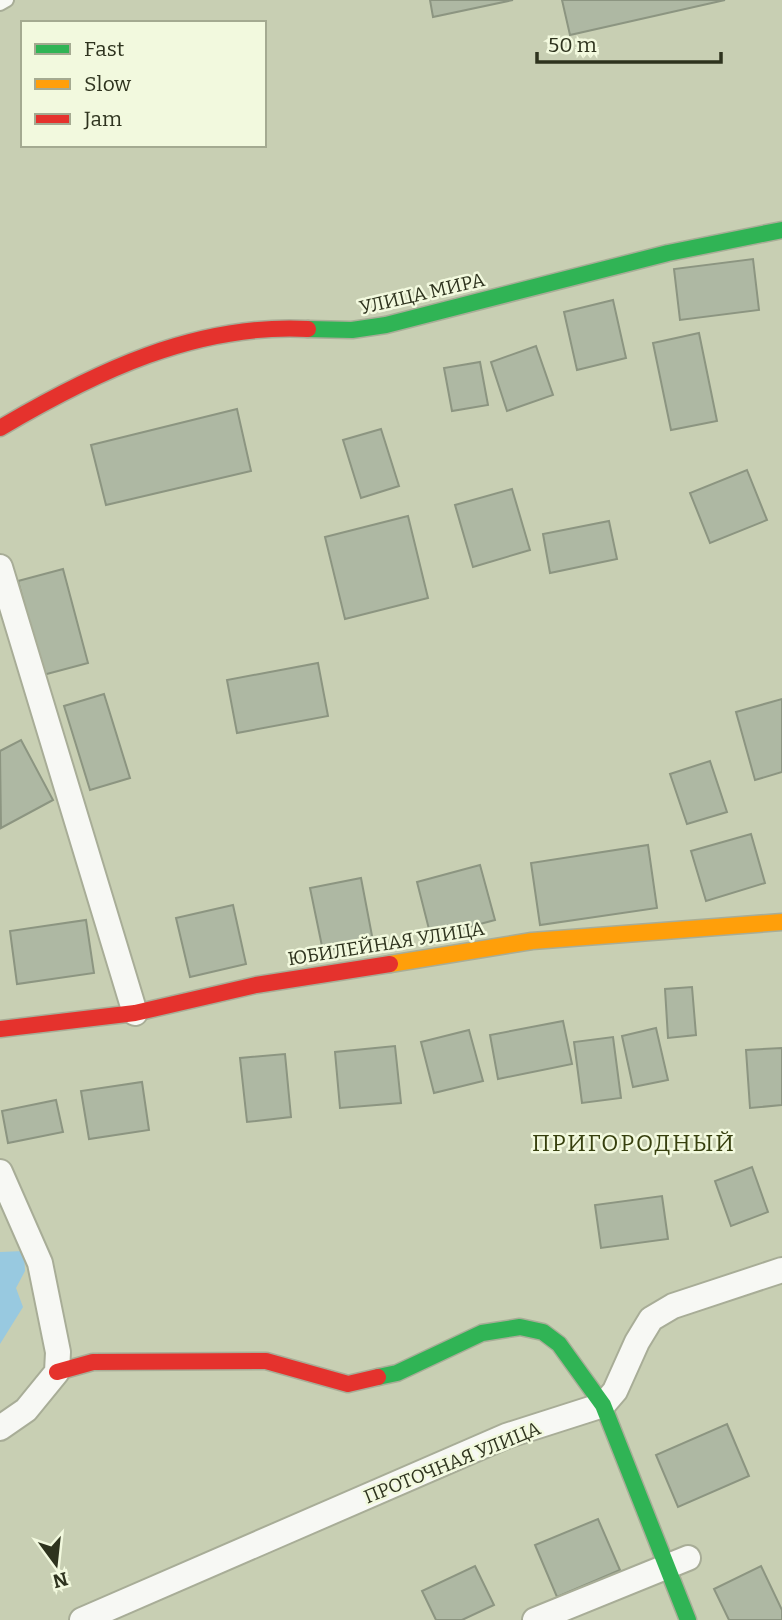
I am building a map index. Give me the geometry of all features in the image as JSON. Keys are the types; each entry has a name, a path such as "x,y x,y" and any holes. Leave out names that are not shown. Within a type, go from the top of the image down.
{"street":[{"name":"УЛИЦА МИРА","path":"0,428 40,403 108,372 198,339 250,328 336,332 384,326 655,256 782,230"},
{"path":"0,567 135,1013"},
{"name":"ЮБИЛЕЙНАЯ УЛИЦА","path":"0,1029 135,1013 256,985 532,941 782,922"},
{"path":"0,1172 40,1263 58,1352 57,1372"},
{"path":"603,1405 615,1391 651,1318 673,1306 782,1270"},
{"path":"0,1428 26,1410 57,1372 93,1362 266,1361 348,1384 397,1373 482,1333 520,1327 542,1332 559,1345 603,1405 664,1567 688,1620"},
{"name":"ПРОТОЧНАЯ УЛИЦА","path":"82,1620 506,1436 603,1405"},
{"path":"535,1620 688,1558"}],"lane":[{"path":"0,4 7,0"}],"water":[{"path":"24,1251 25,1271 16,1288 23,1307 0,1344 0,1252"}],"building":[{"path":"430,0 513,0 433,17"},
{"path":"562,0 725,0 570,35"},
{"path":"753,259 759,310 680,320 674,269"},
{"path":"613,300 626,358 577,370 564,312"},
{"path":"699,333 717,421 671,430 653,343"},
{"path":"536,346 553,395 507,411 491,362"},
{"path":"480,362 488,405 452,411 444,368"},
{"path":"237,409 251,471 106,505 91,445"},
{"path":"381,429 399,486 361,498 343,440"},
{"path":"747,470 767,520 710,543 690,493"},
{"path":"512,489 530,550 473,567 455,505"},
{"path":"408,516 428,598 345,619 325,537"},
{"path":"609,521 617,559 550,573 543,534"},
{"path":"63,569 88,663 43,675 18,581"},
{"path":"318,663 328,716 237,733 227,680"},
{"path":"104,694 130,778 90,790 64,706"},
{"path":"782,699 782,772 755,780 736,712"},
{"path":"21,740 53,800 1,828 0,751"},
{"path":"710,761 727,812 687,824 670,774"},
{"path":"751,834 765,883 706,901 691,851"},
{"path":"648,845 657,908 540,925 531,863"},
{"path":"480,865 495,920 431,937 417,882"},
{"path":"361,878 373,941 323,951 310,888"},
{"path":"233,905 246,964 190,977 176,918"},
{"path":"86,920 94,973 17,984 10,931"},
{"path":"692,987 696,1035 668,1038 665,989"},
{"path":"563,1021 572,1064 498,1079 490,1035"},
{"path":"656,1028 668,1080 633,1087 622,1036"},
{"path":"469,1030 483,1081 434,1093 421,1042"},
{"path":"613,1037 621,1098 582,1103 574,1042"},
{"path":"395,1046 401,1103 340,1108 335,1052"},
{"path":"782,1048 782,1105 750,1108 746,1050"},
{"path":"285,1054 291,1117 247,1122 240,1058"},
{"path":"142,1082 149,1130 89,1139 81,1091"},
{"path":"56,1100 63,1132 8,1143 2,1111"},
{"path":"752,1167 768,1212 731,1226 715,1181"},
{"path":"662,1196 668,1239 601,1248 595,1205"},
{"path":"727,1424 749,1476 678,1507 656,1455"},
{"path":"598,1519 620,1570 557,1597 535,1545"},
{"path":"475,1566 494,1605 462,1620 436,1620 422,1591"},
{"path":"761,1566 782,1610 782,1620 729,1620 714,1589"}],"traffic: fast":[{"path":"308,329 352,330 386,325 668,253 782,230"},
{"path":"378,1377 397,1373 482,1333 520,1327 543,1332 559,1344 603,1405 688,1620"}],"traffic: slow":[{"path":"390,964 532,941 782,922"}],"traffic: jam":[{"path":"0,428 72,388 148,355 226,334 267,329 308,329"},
{"path":"0,1029 135,1013 256,985 390,964"},
{"path":"57,1372 93,1362 266,1361 348,1384 378,1377"}],"district":[{"name":"ПРИГОРОДНЫЙ","path":"634,1143"}]}
